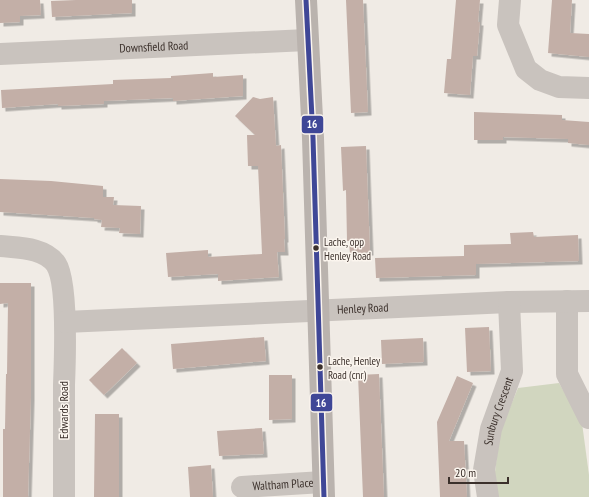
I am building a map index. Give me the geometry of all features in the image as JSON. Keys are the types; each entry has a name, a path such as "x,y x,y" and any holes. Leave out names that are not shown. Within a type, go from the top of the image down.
{"street":[{"path":"306,0 313,138 324,489"},
{"path":"510,0 508,25 526,69 540,80 559,87 589,88"},
{"name":"Downsfield Road","path":"0,54 307,40"},
{"name":"Edwards Road","path":"0,246 28,248 48,256 56,264 61,276 65,322 64,497"},
{"path":"567,301 567,374 588,413 589,418"},
{"name":"Henley Road","path":"65,322 509,302 589,301"},
{"name":"Sunbury Crescent","path":"488,497 484,470 491,429 512,371 509,302"},
{"name":"Waltham Place","path":"242,487 324,489"}],"green space":[{"path":"559,383 582,423 589,475 589,497 498,497 494,480 500,431 518,388"}],"building":[{"path":"0,0 40,0 41,15 20,16 20,22 0,23"},
{"path":"132,0 132,13 52,17 51,1"},
{"path":"346,0 363,0 368,112 351,113"},
{"path":"456,0 480,0 477,56 473,56 470,95 444,93 447,59 451,59"},
{"path":"552,0 572,0 570,33 589,34 589,57 548,53"},
{"path":"213,73 213,77 243,75 243,96 173,101 173,98 104,101 104,104 58,106 58,104 2,108 1,90 113,84 113,80 171,78 171,76"},
{"path":"253,97 260,99 273,97 276,146 281,145 285,252 277,252 279,277 218,281 218,274 168,277 166,253 208,250 208,257 262,254 258,166 248,166 247,135 255,135 235,116"},
{"path":"474,112 562,115 562,120 589,122 589,145 568,143 568,139 503,137 503,140 474,140"},
{"path":"366,146 370,252 350,254 349,241 347,241 346,190 343,191 341,147"},
{"path":"0,179 51,181 103,186 103,197 114,197 113,205 141,206 140,234 119,233 120,228 101,227 102,220 94,218 0,212"},
{"path":"533,232 534,237 578,235 579,261 476,264 476,275 376,278 375,258 464,256 464,245 511,244 510,233"},
{"path":"0,283 31,283 31,397 28,497 3,497 3,429 5,429 8,303 0,304"},
{"path":"489,327 491,371 467,372 465,328"},
{"path":"264,337 266,361 173,369 171,344"},
{"path":"423,338 424,362 382,364 381,340"},
{"path":"122,348 137,363 104,395 89,380"},
{"path":"379,374 384,497 363,497 358,375"},
{"path":"269,375 292,375 292,419 269,420"},
{"path":"457,376 473,383 449,441 464,441 467,497 440,497 437,422"},
{"path":"95,414 119,414 119,497 94,497"},
{"path":"262,428 264,454 219,456 217,431"},
{"path":"211,465 213,497 190,497 188,467"}],"transit line":[{"name":"16","path":"306,0 313,138 324,497"}],"place":[{"name":"Lache, opp Henley Road","path":"316,248"},
{"name":"Lache, Henley Road (cnr)","path":"320,367"}]}
